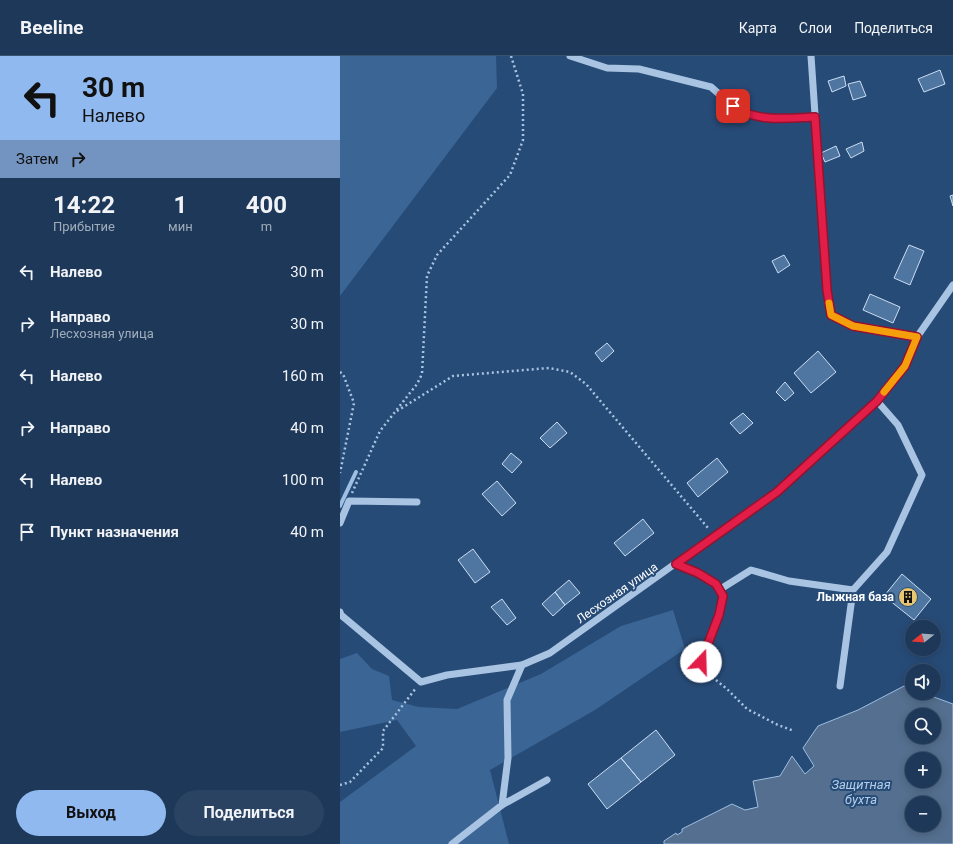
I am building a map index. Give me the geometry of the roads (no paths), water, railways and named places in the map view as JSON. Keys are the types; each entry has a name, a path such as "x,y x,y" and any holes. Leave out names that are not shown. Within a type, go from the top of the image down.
{"street":[{"path":"570,56 607,68 639,69 711,88 740,111 766,118 815,117"},
{"path":"811,56 827,290 831,315 853,326 917,337"},
{"name":"Лесхозная улица","path":"340,612 341,615 421,682 447,675 522,665 550,653 777,492 877,401 905,366 917,337 953,285"},
{"path":"840,686 853,590 887,552 922,475 898,425 877,401"},
{"path":"340,523 349,501 417,502"},
{"path":"676,564 698,573 716,584 723,596 719,615 701,662"},
{"path":"719,590 751,570 789,581 853,590"},
{"path":"502,805 508,758 507,700 522,665"},
{"path":"452,844 502,805 547,780"}],"water":[{"name":"Защитная бухта","path":"904,686 905,700 941,700 953,704 953,844 664,844 664,841 676,833 677,835 682,832 682,829 732,804 745,810 758,807 753,781 780,776 792,756 805,774 814,766 803,748 818,726 858,710"}],"waterway":[{"path":"340,506 356,472"}],"place":[{"name":"Лыжная база","path":"908,597"}]}
